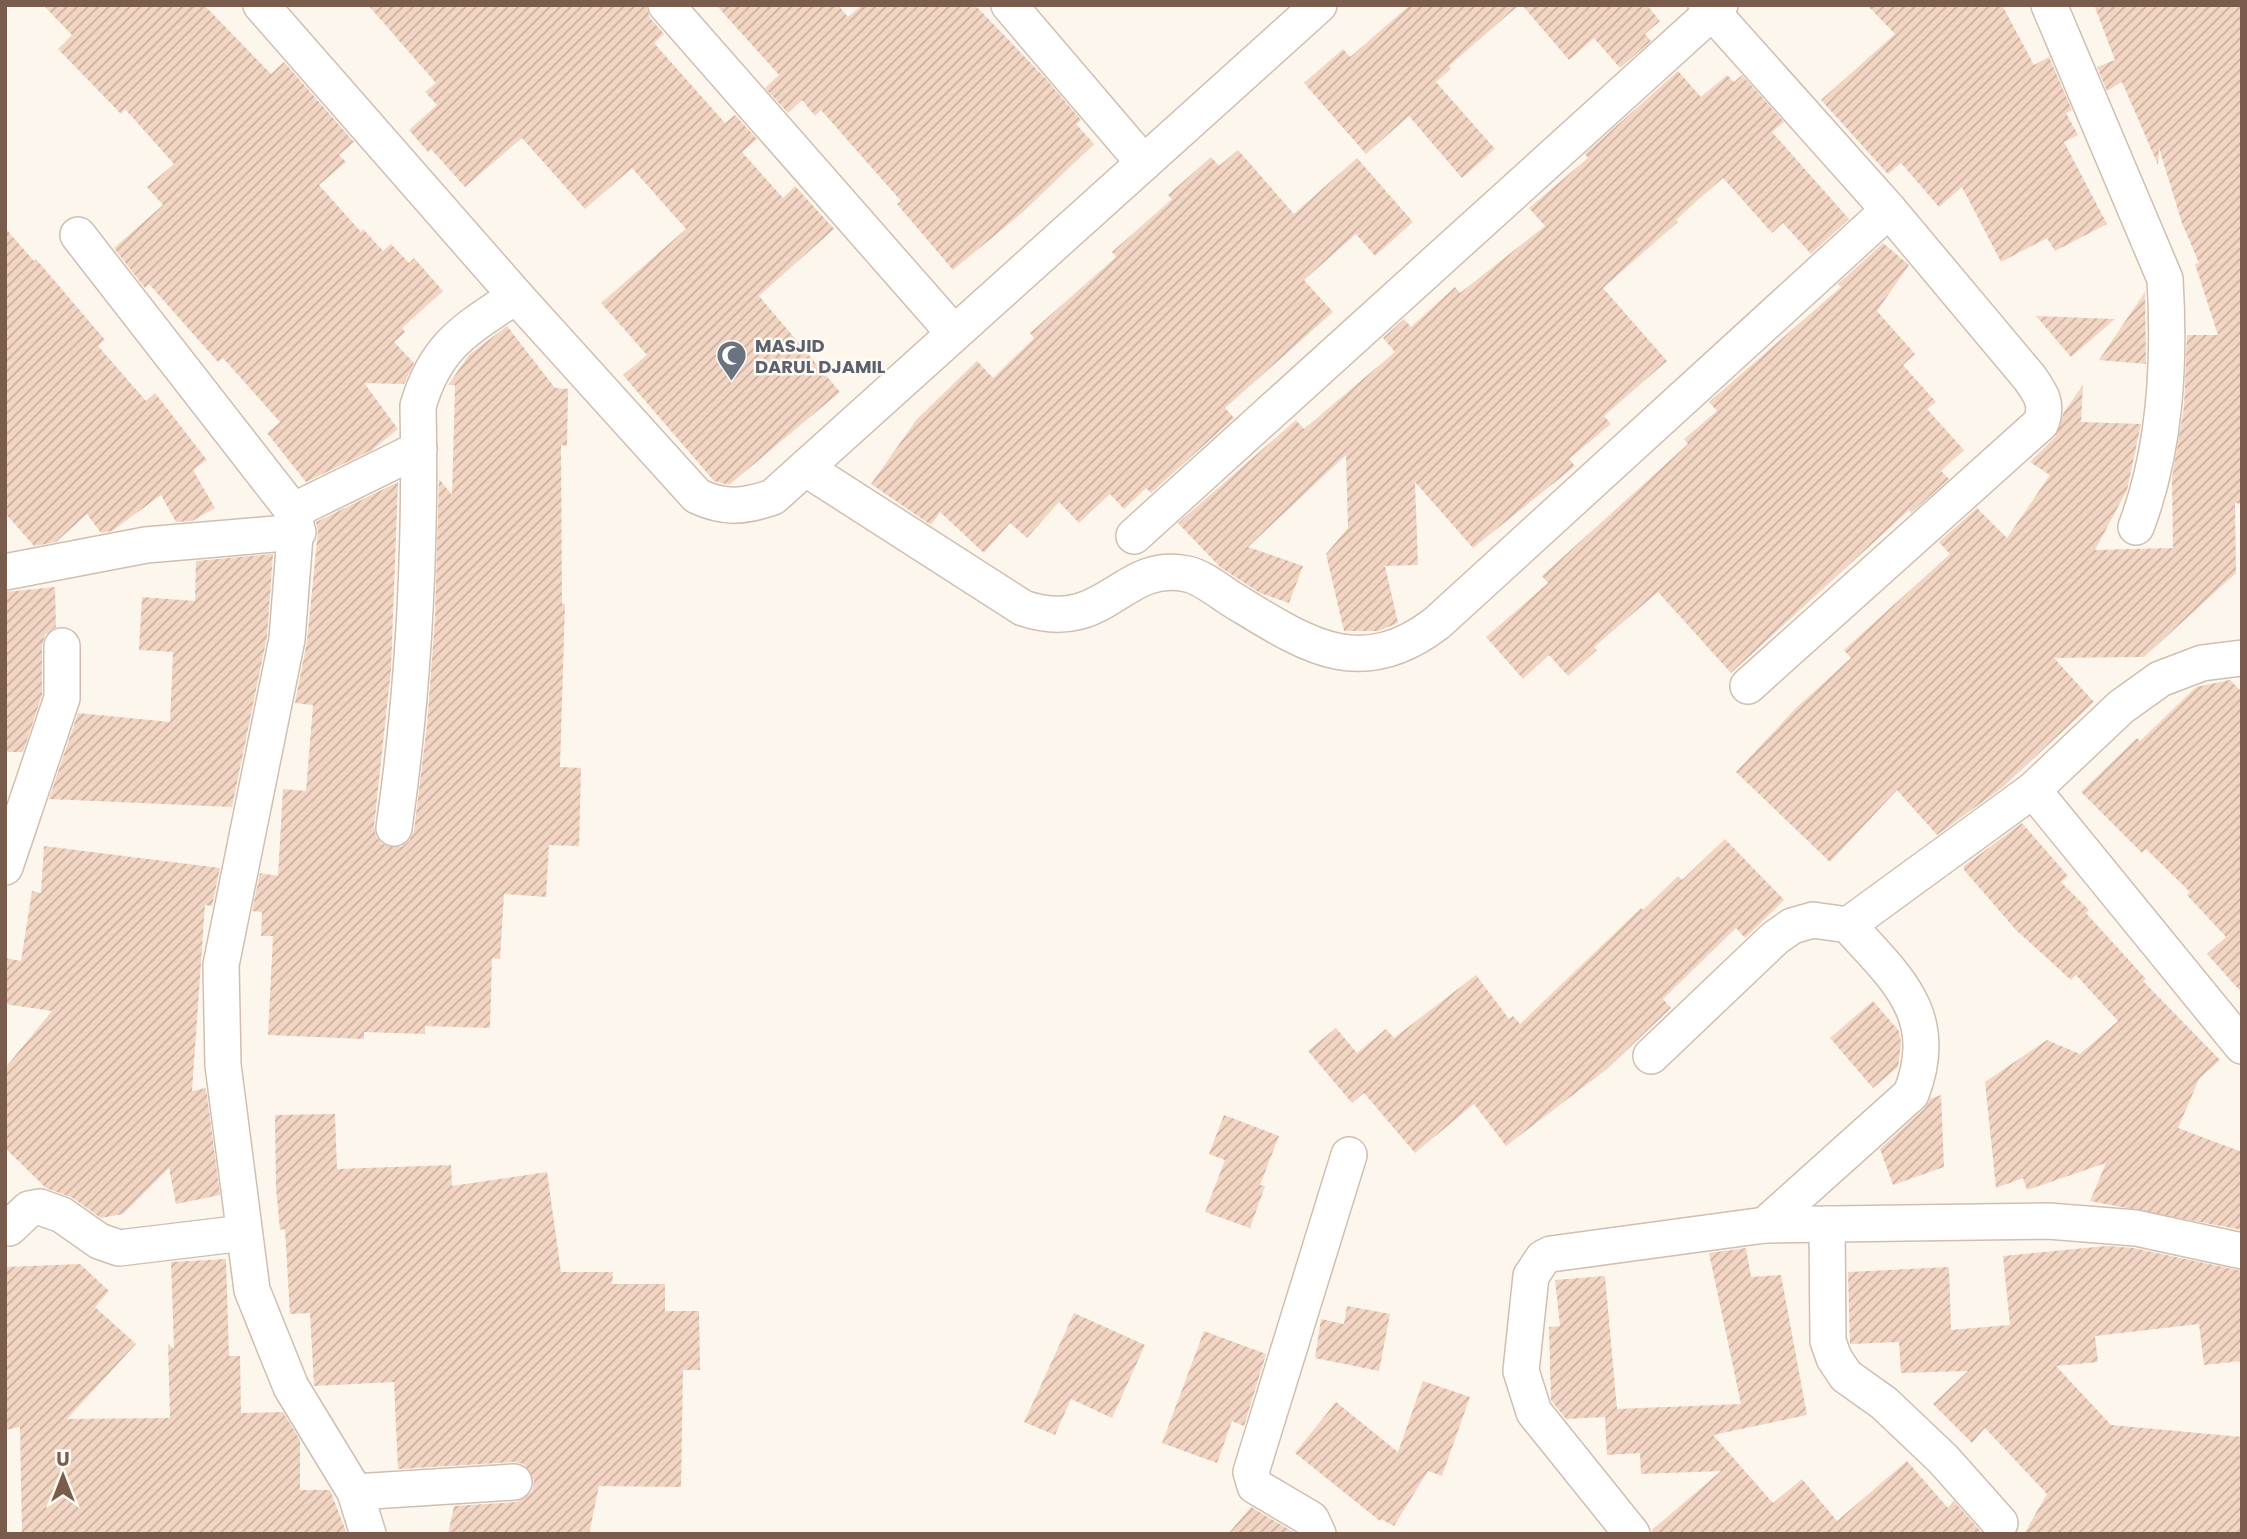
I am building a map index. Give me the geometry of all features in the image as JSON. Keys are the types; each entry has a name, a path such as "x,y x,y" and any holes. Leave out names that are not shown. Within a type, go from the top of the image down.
{"street":[{"path":"261,5 516,296 697,496 716,505 744,507 773,497 1319,5"},
{"path":"666,5 954,334"},
{"path":"1009,5 1144,163"},
{"path":"2049,5 2165,279 2167,316 2160,440 2152,485 2136,527"},
{"path":"1134,536 1713,7 1889,210 2044,398 2042,423 1748,686"},
{"path":"805,468 1023,608 1046,616 1074,614 1096,608 1144,577 1168,570 1191,574 1304,643 1356,653 1388,650 1422,634 1437,623 1889,210"},
{"path":"78,235 295,521 287,639 221,965 223,1065 251,1290 291,1387 355,1492 368,1534"},
{"path":"394,828 407,733 415,642 418,406 427,376 443,351 475,324 516,296"},
{"path":"6,571 295,521 419,449"},
{"path":"5,867 62,698 62,646"},
{"path":"1651,1056 1775,938 1807,922 1848,925 2033,790 2121,707 2160,679 2202,663 2242,658"},
{"path":"2033,790 2242,1046"},
{"path":"1765,1225 1911,1094 1919,1074 1919,1024 1905,988 1848,925"},
{"path":"1318,1534 1311,1519 1276,1502 1255,1486 1251,1472 1349,1156"},
{"path":"9,1228 29,1209 40,1208 62,1215 100,1241 119,1248 244,1233"},
{"path":"1632,1534 1534,1412 1521,1371 1531,1276 1543,1258 1562,1250 1765,1225 1827,1224 2098,1223 2242,1251"},
{"path":"1827,1224 1828,1340 1834,1359 1846,1376 1884,1403 1943,1459 2000,1523"},
{"path":"355,1492 514,1482"}],"building":[{"path":"43,5 204,5 271,74 284,62 354,142 339,155 346,162 319,185 361,232 363,229 383,251 391,244 409,263 414,258 443,291 402,328 405,332 394,342 414,363 404,384 364,383 398,429 372,450 306,482 267,433 280,422 223,358 218,362 149,284 145,288 114,248 163,205 147,187 174,164 125,109 121,114 58,49 72,35"},
{"path":"368,5 646,5 650,18 664,34 654,43 725,123 735,115 757,139 742,152 783,198 795,186 834,229 759,296 840,392 729,485 714,481 623,375 647,355 601,303 686,229 632,168 585,209 522,138 465,187 431,149 428,152 409,130 437,105 425,92 436,83"},
{"path":"716,5 838,5 848,17 862,5 975,5 1046,79 1081,120 1076,124 1094,144 1023,212 953,270 897,204 901,201 821,110 815,116 802,100 788,113 765,88 779,75"},
{"path":"1410,5 1519,5 1449,66 1451,69 1436,82 1495,149 1462,178 1409,116 1366,154 1304,83 1343,49 1350,57"},
{"path":"1522,5 1647,5 1660,21 1645,34 1651,41 1620,68 1594,38 1569,60"},
{"path":"1867,5 2002,5 2034,65 2049,57 2072,110 2066,113 2078,135 2064,142 2107,224 2055,251 2047,238 2001,262 1962,187 1939,207 1901,163 1888,174 1821,100 1895,34"},
{"path":"2094,5 2242,5 2242,504 2235,503 2236,573 2144,657 2054,658 2094,702 2003,787 1937,835 1897,790 1830,862 1736,772 1796,708 1851,658 1844,650 1950,554 1939,542 1977,508 2007,538 2050,475 2030,462 2055,437 2064,412 2083,385 2081,422 2141,424 2127,490 2095,550 2173,548 2172,478 2184,407 2187,335 2218,335 2195,264 2199,263 2182,223 2159,148 2158,165 2122,82 2107,91 2097,67 2115,60"},
{"path":"1678,71 1701,97 1727,75 1734,82 1742,75 1784,122 1772,132 1849,219 1811,254 1783,223 1772,233 1723,178 1699,199 1676,220 1678,222 1603,288 1667,361 1604,416 1611,424 1569,459 1575,466 1473,548 1415,482 1418,565 1385,566 1398,623 1378,631 1344,631 1326,554 1348,528 1346,455 1248,547 1303,566 1289,603 1260,593 1220,567 1178,523 1296,420 1304,429 1395,352 1383,338 1404,319 1411,327 1455,287 1460,293 1545,226 1529,208 1588,158 1585,154"},
{"path":"1238,150 1294,214 1357,158 1413,222 1375,256 1356,234 1304,280 1333,312 1225,408 1234,418 1151,493 1146,488 1124,509 1110,494 1079,523 1059,502 1027,538 1010,523 984,553 940,512 931,525 871,484 917,419 977,361 993,378 1034,338 1030,333 1116,257 1112,252 1172,199 1168,195 1211,157 1219,166"},
{"path":"5,228 34,261 36,259 105,340 98,346 146,401 155,393 207,460 193,470 215,508 192,521 176,522 161,495 112,531 101,533 87,514 56,542 34,546 5,513"},
{"path":"1883,243 1909,265 1877,311 1915,354 1903,365 1936,402 1927,409 1964,450 1941,471 1949,479 1911,513 1909,510 1731,673 1658,592 1594,647 1597,650 1568,676 1549,655 1523,679 1486,637 1548,583 1542,576 1688,444 1684,439 1717,411 1709,402 1841,287 1838,284"},
{"path":"2145,292 2146,364 2099,360"},
{"path":"2036,316 2115,319 2071,357"},
{"path":"507,326 555,388 568,389 567,446 561,445 562,604 565,604 560,767 581,768 579,846 549,845 546,897 504,894 500,959 492,958 490,1028 425,1026 425,1034 364,1032 364,1039 268,1035 273,936 261,936 262,912 252,911 260,873 278,876 283,789 306,791 313,705 295,703 307,641 318,531 316,522 398,482 391,669 374,826 376,836 382,844 401,847 409,841 414,831 427,725 435,619 439,479 452,495 455,385 448,385 469,355"},
{"path":"273,554 267,636 232,807 49,799 78,713 170,722 173,652 139,650 142,597 195,601 196,561"},
{"path":"55,587 56,627 45,635 42,646 42,695 23,752 5,752 5,592"},
{"path":"2230,680 2242,692 2242,993 2207,954 2226,937 2187,895 2190,892 2146,849 2142,853 2081,792 2137,738 2140,741 2196,687"},
{"path":"2022,823 2068,876 2061,882 2089,910 2086,913 2146,979 2143,981 2220,1060 2199,1079 2178,1128 2242,1152 2242,1230 2090,1201 2106,1163 2027,1190 2023,1178 1996,1188 1985,1082 2047,1040 2080,1054 2118,1021 2076,975 2071,980 2016,930 1964,870 1964,866"},
{"path":"1725,839 1784,900 1745,938 1736,928 1663,999 1671,1008 1607,1069 1506,1146 1474,1104 1415,1153 1364,1093 1352,1103 1308,1051 1336,1028 1357,1053 1386,1029 1394,1038 1476,975 1509,1019 1513,1016 1520,1024 1641,908 1643,910 1678,876 1682,880"},
{"path":"44,846 220,868 212,906 205,905 192,1091 206,1088 220,1195 176,1204 169,1168 123,1214 101,1218 73,1198 46,1188 5,1148 5,1068 52,1011 5,1004 5,958 21,961 32,891 41,893"},
{"path":"1873,1001 1899,1031 1901,1043 1898,1067 1873,1088 1830,1038"},
{"path":"1941,1095 1944,1167 1893,1185 1880,1149 1924,1109 1930,1099"},
{"path":"335,1114 337,1169 451,1165 452,1186 547,1172 561,1272 613,1272 612,1284 665,1284 665,1311 699,1311 700,1370 683,1370 681,1487 599,1486 589,1534 448,1534 454,1506 516,1502 532,1492 534,1480 524,1464 513,1462 398,1469 394,1382 314,1386 310,1313 290,1314 285,1229 280,1230 276,1188 275,1115"},
{"path":"1224,1115 1279,1136 1260,1185 1265,1186 1250,1228 1205,1212 1225,1160 1209,1154"},
{"path":"2106,1246 2133,1248 2242,1271 2242,1361 2204,1365 2199,1324 2095,1336 2098,1362 2056,1366 2111,1425 2242,1437 2242,1534 2024,1534 2047,1494 1985,1428 1972,1443 1933,1404 1968,1371 1901,1373 1899,1342 1850,1344 1848,1272 1949,1267 1951,1330 2010,1325 2003,1256"},
{"path":"1746,1248 1751,1277 1781,1275 1807,1415 1713,1435 1773,1503 1802,1479 1837,1521 1907,1461 1948,1508 1954,1501 1983,1534 1652,1534 1652,1530 1721,1471 1641,1474 1640,1453 1607,1455 1605,1417 1566,1419 1551,1400 1549,1327 1560,1326 1555,1280 1605,1276 1617,1409 1741,1404 1709,1253"},
{"path":"226,1259 229,1356 240,1356 241,1413 283,1412 300,1440 300,1490 330,1490 347,1534 22,1534 20,1427 5,1430 5,1267 80,1264 109,1291 95,1307 136,1344 67,1419 170,1418 168,1344 174,1349 171,1262"},
{"path":"1347,1306 1390,1314 1379,1371 1315,1358 1321,1319 1344,1324"},
{"path":"1074,1313 1145,1345 1112,1418 1071,1399 1055,1435 1024,1422"},
{"path":"1204,1331 1266,1354 1244,1426 1232,1421 1217,1463 1162,1443"},
{"path":"1423,1381 1470,1397 1442,1476 1428,1471 1394,1526 1381,1519 1380,1521 1295,1453 1336,1402 1398,1452"},
{"path":"1251,1507 1295,1533 1296,1534 1228,1534"}],"place":[{"name":"MASJID DARUL DJAMIL","path":"732,383"}]}
